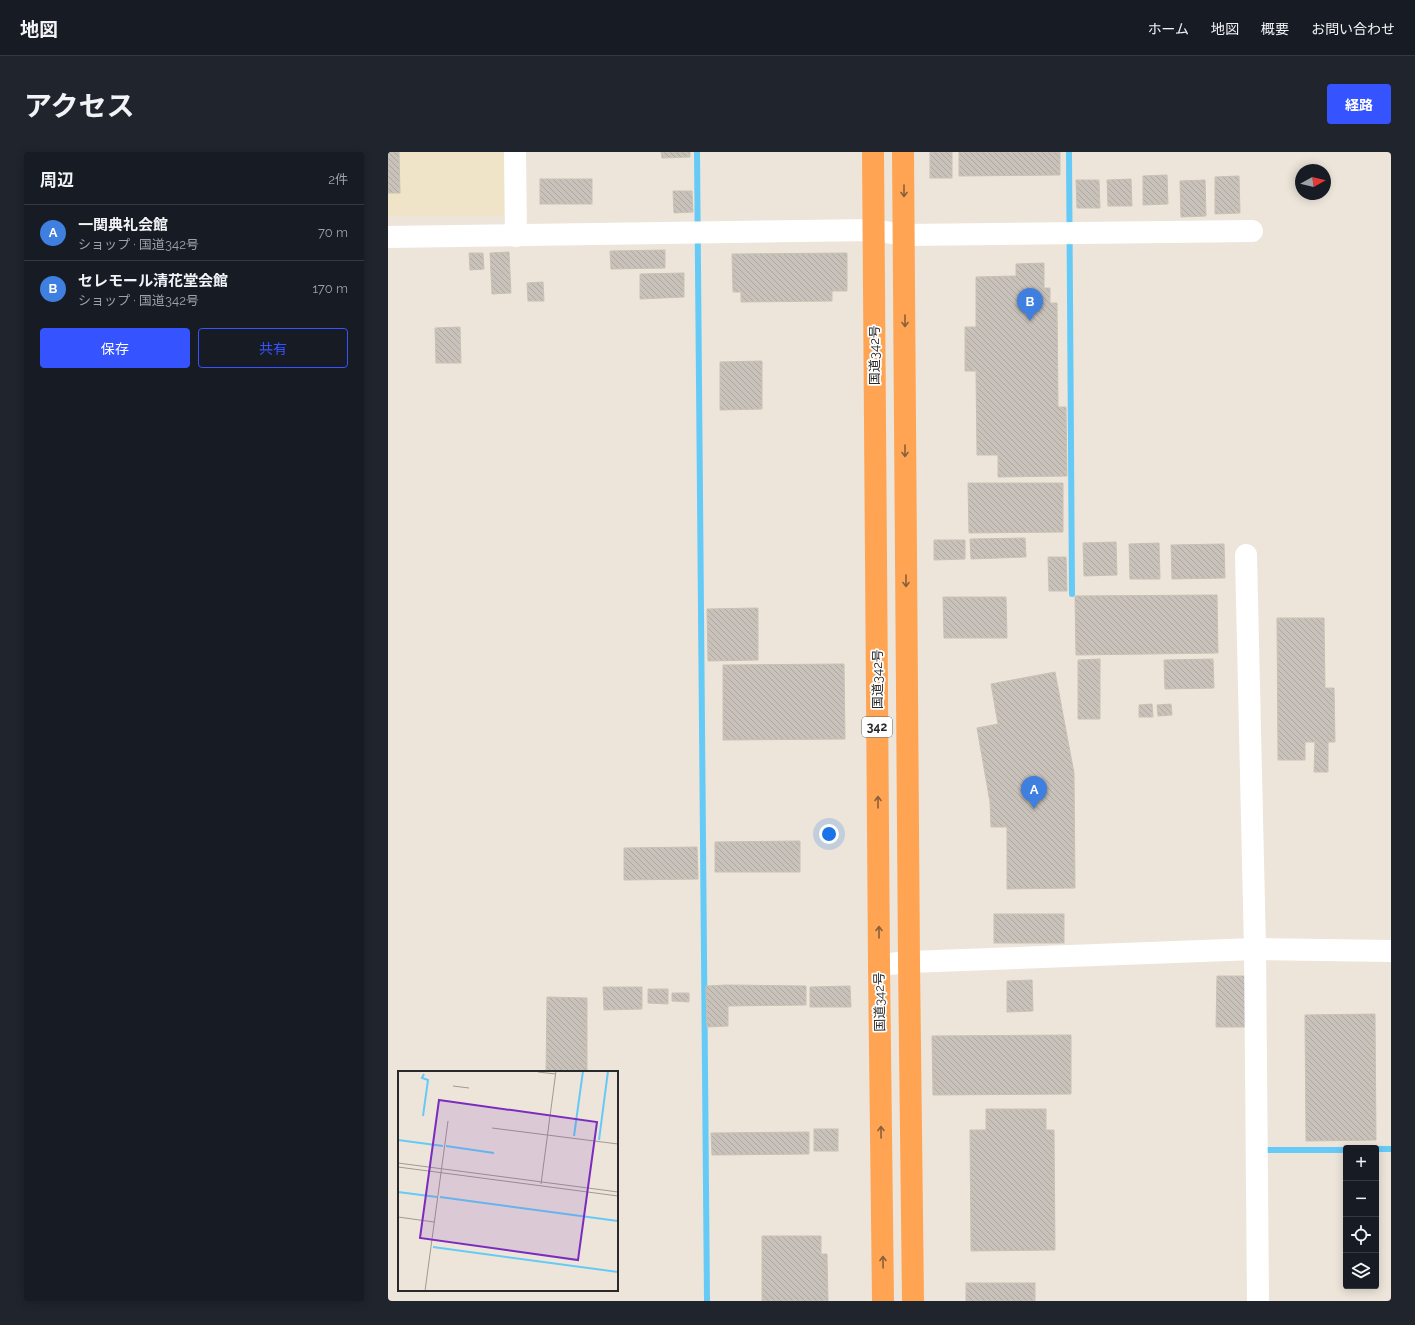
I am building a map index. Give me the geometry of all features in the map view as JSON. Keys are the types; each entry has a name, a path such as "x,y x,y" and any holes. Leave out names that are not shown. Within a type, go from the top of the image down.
{"highway":[{"name":"国道342号","path":"873,152 883,1301"},
{"name":"342","path":"903,152 913,1301"}],"street":[{"path":"515,152 516,236"},
{"path":"388,237 874,230 904,235 1252,231"},
{"path":"1246,555 1256,949 1258,1301"},
{"path":"879,965 909,962 1256,949 1391,951"}],"shaded area":[{"path":"388,152 504,152 504,216 388,216"}],"building":[{"path":"388,152 399,152 400,193 388,193"},
{"path":"661,152 690,152 690,157 662,158"},
{"path":"930,152 952,152 952,178 930,178"},
{"path":"959,152 1060,152 1060,175 959,176"},
{"path":"1167,175 1168,204 1143,205 1143,176"},
{"path":"1239,176 1240,213 1215,214 1215,177"},
{"path":"540,179 592,179 592,204 540,204"},
{"path":"1131,179 1132,206 1108,206 1107,180"},
{"path":"1076,180 1099,180 1100,208 1077,208"},
{"path":"1205,180 1206,216 1181,217 1180,181"},
{"path":"673,191 692,191 693,212 674,213"},
{"path":"665,250 665,268 611,269 610,251"},
{"path":"509,252 511,293 492,294 490,253"},
{"path":"469,253 483,253 484,269 470,270"},
{"path":"847,253 847,291 832,291 832,301 741,302 741,292 733,292 732,254"},
{"path":"1044,263 1044,288 1050,288 1050,303 1057,303 1058,407 1066,407 1067,476 998,477 998,455 977,455 976,371 965,371 965,327 976,327 976,277 1016,276 1016,264"},
{"path":"684,273 684,297 640,299 640,274"},
{"path":"543,282 544,301 528,301 527,283"},
{"path":"460,327 461,363 436,363 435,328"},
{"path":"762,361 762,409 720,410 720,362"},
{"path":"968,483 1063,483 1063,532 969,533"},
{"path":"1025,538 1026,557 971,559 970,539"},
{"path":"934,540 965,540 965,559 934,560"},
{"path":"1116,542 1117,575 1084,576 1083,543"},
{"path":"1159,543 1160,579 1130,579 1129,544"},
{"path":"1224,544 1225,578 1172,579 1171,545"},
{"path":"1048,557 1066,557 1067,591 1049,591"},
{"path":"1217,595 1218,653 1076,655 1075,596"},
{"path":"943,597 1006,597 1007,638 944,638"},
{"path":"758,608 758,660 708,661 707,609"},
{"path":"1277,618 1324,618 1325,688 1334,688 1335,742 1328,742 1328,772 1314,772 1315,742 1305,742 1305,760 1278,760"},
{"path":"1100,659 1100,719 1078,719 1078,660"},
{"path":"1213,659 1214,688 1165,689 1164,660"},
{"path":"844,664 845,739 723,740 723,665"},
{"path":"1055,672 1074,773 1075,888 1007,889 1007,827 991,827 990,802 977,728 998,724 991,684"},
{"path":"1152,704 1153,717 1139,717 1139,705"},
{"path":"1171,704 1172,715 1158,716 1157,705"},
{"path":"800,841 800,872 715,872 715,842"},
{"path":"697,847 698,879 624,880 624,848"},
{"path":"994,914 1064,914 1064,943 994,943"},
{"path":"1217,976 1247,976 1247,1027 1216,1027"},
{"path":"1032,980 1033,1011 1007,1012 1007,981"},
{"path":"706,986 806,986 806,1005 728,1006 728,1026 707,1027"},
{"path":"850,986 851,1007 810,1007 810,987"},
{"path":"603,987 642,987 642,1009 604,1010"},
{"path":"648,989 668,989 668,1004 648,1003"},
{"path":"672,993 689,993 689,1002 672,1001"},
{"path":"547,997 587,998 587,1071 546,1071"},
{"path":"1375,1014 1376,1140 1306,1141 1305,1015"},
{"path":"1071,1035 1071,1094 933,1095 932,1036"},
{"path":"986,1109 1046,1109 1046,1130 1054,1130 1055,1250 971,1251 970,1130 986,1130"},
{"path":"814,1129 838,1129 838,1151 814,1151"},
{"path":"809,1132 809,1154 712,1155 711,1133"},
{"path":"762,1236 821,1236 821,1254 827,1254 828,1301 762,1301"},
{"path":"966,1283 1035,1283 1035,1301 966,1301"}],"waterway":[{"path":"697,152 707,1301"},
{"path":"1069,152 1072,594"},
{"path":"1379,1149 1391,1149"},
{"path":"1260,1150 1343,1150"}],"place":[{"name":"セレモール清花堂会館","path":"1030,321"},
{"name":"一関典礼会館","path":"1034,809"}]}
